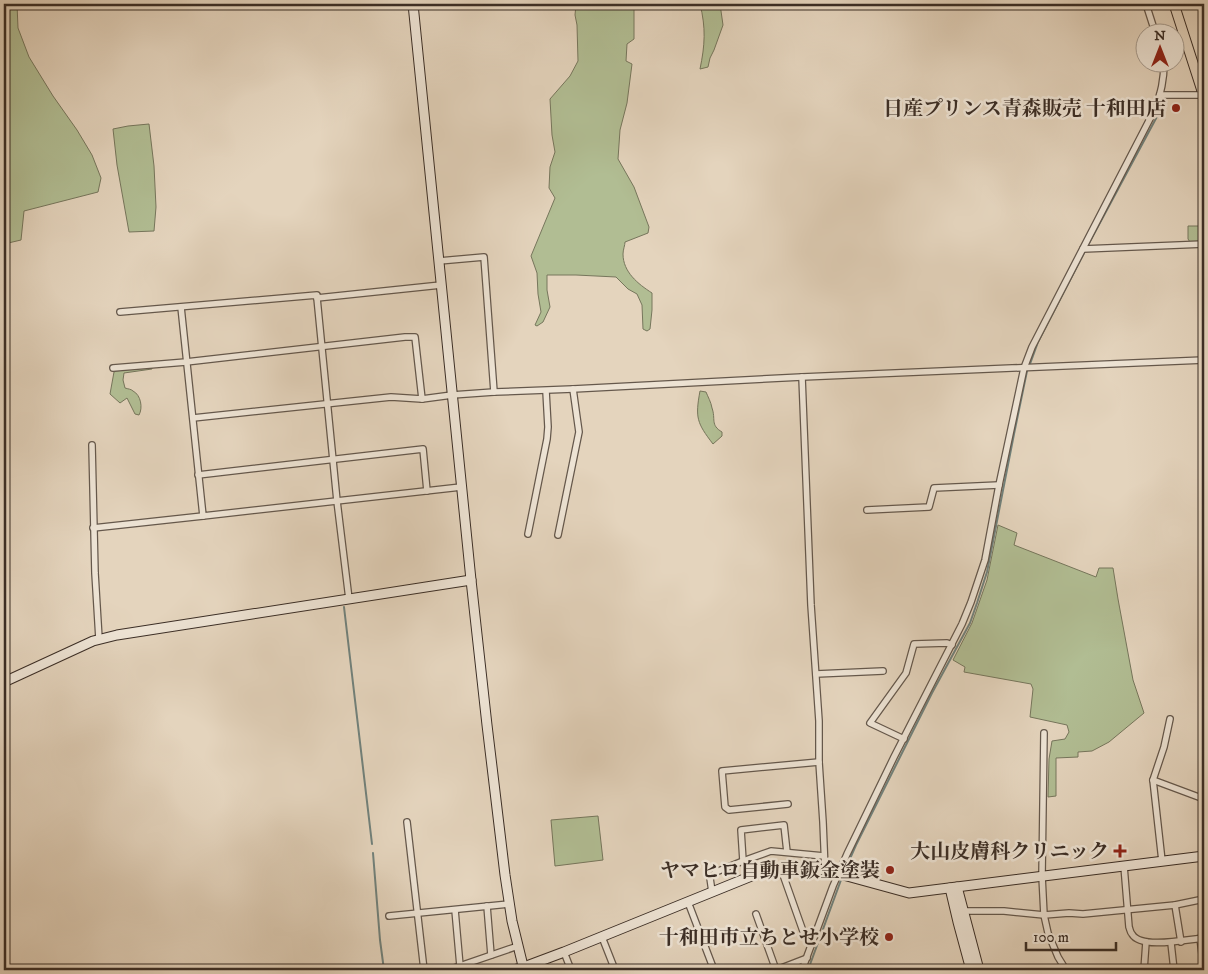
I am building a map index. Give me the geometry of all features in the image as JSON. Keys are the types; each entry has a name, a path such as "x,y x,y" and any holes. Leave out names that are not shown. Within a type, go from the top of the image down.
{"main road":[{"path":"1174,4 1204,96"}],"street":[{"path":"413,4 461,487 504,875 524,968"},
{"path":"1146,4 1152,22"},
{"path":"802,970 838,874 952,645 979,579 985,560 1024,368 1032,347 1155,109 1160,95 1164,72"},
{"path":"1160,95 1204,96"},
{"path":"1083,249 1204,244"},
{"path":"439,261 484,257 494,392"},
{"path":"120,312 317,296 317,298 441,285"},
{"path":"317,298 348,599"},
{"path":"181,307 203,516"},
{"path":"113,368 415,337 422,399"},
{"path":"192,418 391,397 422,399 494,392 573,390 802,376 1204,360"},
{"path":"802,376 825,870"},
{"path":"558,534 579,432 573,390"},
{"path":"528,534 547,439 546,391"},
{"path":"92,445 93,528 99,639"},
{"path":"198,476 423,449 427,491"},
{"path":"867,510 929,507 934,488 999,485"},
{"path":"93,528 461,487"},
{"path":"4,682 82,646 99,639 117,635 471,580"},
{"path":"904,739 870,723 906,674 914,644 947,643 952,645"},
{"path":"816,674 883,671"},
{"path":"1162,861 1153,780 1164,747 1170,719"},
{"path":"1044,733 1042,876 1044,915 1051,941 1066,970"},
{"path":"788,804 729,810 725,807 722,771 819,762"},
{"path":"1153,780 1204,799"},
{"path":"407,822 424,970"},
{"path":"744,861 741,830 784,825 787,852"},
{"path":"712,892 710,878 716,872 772,851 824,856"},
{"path":"510,970 524,968 770,870 804,868 825,870 909,893 1204,856"},
{"path":"1124,866 1127,910 1132,934 1135,938 1146,942 1171,943 1202,938 1204,970"},
{"path":"781,869 804,934 814,935"},
{"path":"954,887 979,970"},
{"path":"954,887 958,922 971,970"},
{"path":"963,912 1004,911 1044,915 1082,914 1176,905 1204,899"},
{"path":"688,902 714,970"},
{"path":"389,916 509,904"},
{"path":"1176,905 1181,942"},
{"path":"487,906 491,956"},
{"path":"455,910 460,966"},
{"path":"756,914 776,970 807,958"},
{"path":"602,937 615,970"},
{"path":"1144,970 1146,942"},
{"path":"1171,943 1174,970"},
{"path":"448,970 518,946"},
{"path":"564,952 572,970"}],"green space":[{"path":"4,4 17,4 18,28 29,57 92,155 101,178 98,192 24,211 21,240 4,244"},
{"path":"576,4 634,4 634,39 627,44 626,61 632,64 627,103 620,130 618,159 634,187 649,227 648,233 625,242 623,254 628,272 652,293 650,329 647,331 643,329 642,305 637,294 628,289 616,277 547,275 550,307 543,322 537,326 535,325 541,312 537,273 531,256 555,198 549,188 550,167 555,152 550,99 570,76 578,61"},
{"path":"700,4 720,4 723,25 708,67 700,69 704,36"},
{"path":"149,124 156,207 154,231 129,232 117,165 113,129"},
{"path":"1188,226 1204,226 1204,242 1190,242 1188,239"},
{"path":"152,367 152,369 124,373 125,388 136,393 140,402 141,409 139,415 135,414 127,398 120,403 110,394 114,372"},
{"path":"700,391 706,392 712,406 716,427 722,432 722,436 713,444 699,420"},
{"path":"998,525 1017,533 1014,545 1096,577 1099,568 1113,568 1133,680 1144,713 1109,742 1092,751 1078,752 1078,757 1056,758 1056,796 1048,797 1049,759 1052,741 1065,739 1069,732 1067,725 1030,717 1033,689 1031,684 964,672 965,667 953,660 972,623 987,580"},
{"path":"598,816 603,860 555,866 551,820"}],"waterway":[{"path":"1198,4 1204,22"},
{"path":"1088,245 1160,111"},
{"path":"1030,364 1038,342 1084,253"},
{"path":"845,870 932,693 970,623 987,572 1027,371"},
{"path":"344,607 372,844"},
{"path":"373,853 384,970"},
{"path":"808,970 841,880"}],"place":[{"name":"日産プリンス青森販売 十和田店","path":"1176,108"},
{"name":"大山皮膚科クリニック","path":"1120,851"},
{"name":"ヤマヒロ自動車鈑金塗装","path":"890,870"},
{"name":"十和田市立ちとせ小学校","path":"889,937"}]}
